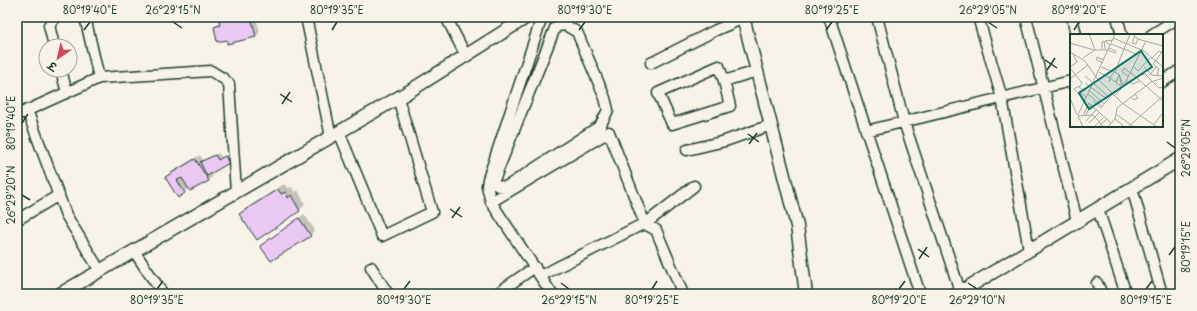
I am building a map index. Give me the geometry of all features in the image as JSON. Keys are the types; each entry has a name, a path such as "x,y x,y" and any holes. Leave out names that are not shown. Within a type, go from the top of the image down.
{"street":[{"path":"52,38 49,25 56,17"},
{"path":"85,17 99,78"},
{"path":"306,17 335,134 382,236 432,212 398,98"},
{"path":"446,17 466,56"},
{"path":"65,293 134,251 398,98 527,17"},
{"path":"542,17 488,179 487,186 490,202 552,294"},
{"path":"829,17 920,294"},
{"path":"877,17 904,122 959,293 1180,159"},
{"path":"978,17 1002,98 1029,250"},
{"path":"1026,17 1077,221"},
{"path":"1072,17 1076,34"},
{"path":"1117,17 1122,34"},
{"path":"1153,34 1180,17"},
{"path":"651,63 743,18 797,226 806,294"},
{"path":"565,25 577,32 605,98 608,110 600,126 506,186 498,186 494,183 494,180 523,106 555,28 565,25"},
{"path":"719,66 724,81 730,106 672,124 658,93 719,66"},
{"path":"1163,81 1180,70"},
{"path":"17,115 99,78 211,71 229,84 236,192"},
{"path":"724,81 757,71"},
{"path":"63,78 67,92"},
{"path":"866,131 1070,81"},
{"path":"514,101 523,106"},
{"path":"27,110 66,215 100,271"},
{"path":"687,150 725,141 771,125"},
{"path":"490,202 609,132 646,224 656,230 683,294"},
{"path":"496,294 537,271 646,224 694,186"},
{"path":"1132,188 1162,294"},
{"path":"17,220 59,195"},
{"path":"1098,209 1126,294"},
{"path":"134,251 164,294"},
{"path":"371,267 388,294"},
{"path":"1097,283 1102,294"}],"building":[{"path":"236,17 251,17 256,37 227,44 227,40 217,42 214,27 220,25 219,20"},
{"path":"215,155 218,160 225,156 229,163 207,176 200,162"},
{"path":"195,159 209,181 190,191 182,178 177,180 185,193 178,198 165,177"},
{"path":"278,189 281,194 286,192 288,198 291,195 300,211 257,240 239,214"},
{"path":"299,218 311,236 271,261 260,246"}]}
